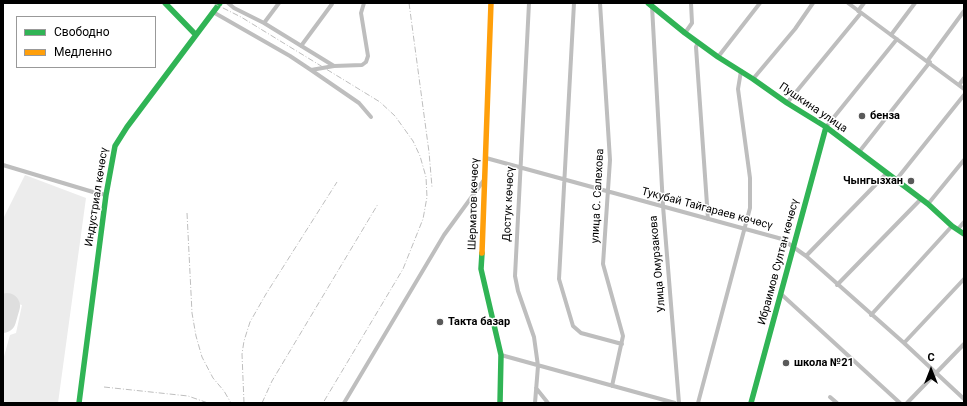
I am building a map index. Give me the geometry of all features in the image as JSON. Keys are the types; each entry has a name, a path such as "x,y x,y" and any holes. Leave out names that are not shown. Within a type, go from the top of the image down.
{"main road":[{"path":"166,3 196,35"},
{"name":"Индустриал көчөсү","path":"78,403 113,153 118,139 220,3"},
{"name":"Шерматов көчөсү","path":"491,3 481,269 501,355 500,403"},
{"name":"Пушкина улица","path":"650,4 685,33 718,57 787,103 826,126 928,204 952,226 964,234"},
{"name":"Ибраимов Султан көчөсү","path":"751,403 826,126"}],"street":[{"path":"228,3 234,8 264,23 334,66"},
{"path":"264,23 279,3"},
{"path":"311,70 334,66 362,65 366,62 368,56 361,13 364,3"},
{"name":"Достук көчөсү","path":"529,3 515,276 518,291 534,337 538,366 535,403"},
{"path":"574,3 559,279 573,326 581,333 622,344"},
{"name":"улица С. Салехова","path":"600,3 610,160 603,264 623,336 612,386"},
{"path":"685,33 692,23 691,3"},
{"path":"718,57 760,3"},
{"path":"753,79 795,29 813,3"},
{"path":"848,3 929,61 964,89"},
{"path":"787,103 860,12 864,3"},
{"path":"891,35 915,3"},
{"path":"301,46 332,4"},
{"name":"Улица Омурзакова","path":"650,4 663,206 679,403"},
{"path":"859,152 929,61 964,11"},
{"path":"213,12 290,56 359,103 371,117"},
{"path":"826,126 897,39"},
{"path":"698,42 696,47 708,219"},
{"path":"698,403 750,208 750,178 738,89 741,71"},
{"path":"959,85 964,78"},
{"path":"896,180 964,95"},
{"name":"Тукубай Тайгараев көчөсү","path":"486,158 782,239 806,256 964,399"},
{"path":"928,204 964,160"},
{"path":"3,165 106,195"},
{"path":"806,256 887,173"},
{"path":"344,403 444,235 484,180"},
{"path":"837,285 920,199"},
{"path":"958,229 964,222"},
{"path":"871,315 952,226"},
{"path":"904,344 964,279"},
{"path":"781,294 900,403"},
{"path":"907,403 964,344"},
{"path":"501,355 675,403"},
{"path":"536,388 548,403"},
{"path":"830,397 837,403"}],"shaded area":[{"path":"25,175 86,198 58,403 3,403 3,360 10,335 16,333 22,305 3,300 3,219"}],"runway":[{"path":"3,320 7,306"}],"railway":[{"path":"213,3 241,17 380,102 395,116 413,141 420,156 426,177 427,197 423,219 403,269 323,403"},
{"path":"409,3 429,152 432,187"},
{"path":"244,403 242,354 244,341 250,322 337,182"},
{"path":"262,403 272,381 378,204"},
{"path":"187,213 192,313 196,336 202,357 213,378 224,391 231,403"},
{"path":"104,387 188,396 208,403"}],"traffic: fast":[{"path":"165,3 196,35"},
{"path":"79,403 106,195 115,146 127,127 220,3"},
{"path":"648,3 718,57 826,127 928,204 952,226 964,234"},
{"path":"751,403 826,127"},
{"path":"482,253 481,269 501,355 500,403"}],"traffic: slow":[{"path":"482,253 491,3"}],"place":[{"name":"бенза","path":"862,116"},
{"name":"Чынгызхан","path":"911,181"},
{"name":"Такта базар","path":"440,322"},
{"name":"школа №21","path":"786,363"}]}
